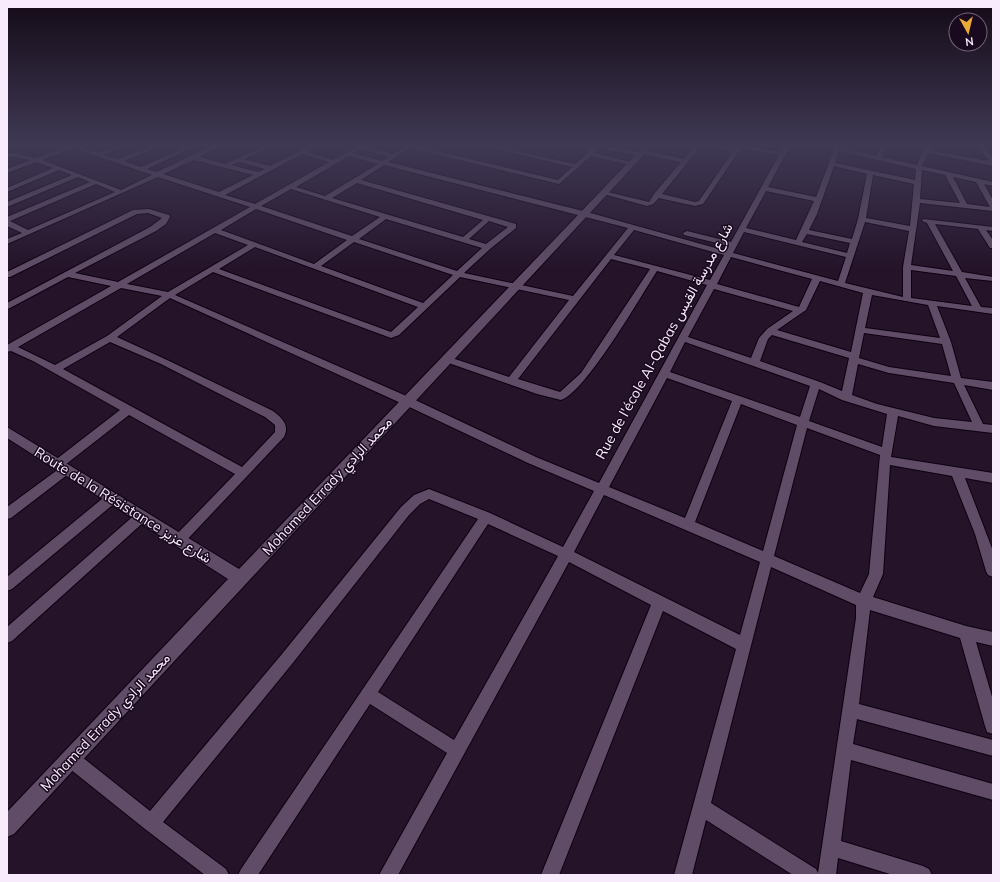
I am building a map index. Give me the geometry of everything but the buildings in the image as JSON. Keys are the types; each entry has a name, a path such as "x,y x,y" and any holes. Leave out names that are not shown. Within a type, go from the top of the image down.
{"street":[{"path":"9,203 47,187"},
{"path":"7,220 83,187"},
{"path":"108,187 121,192"},
{"path":"7,242 131,187"},
{"path":"196,187 458,274 575,299"},
{"path":"219,195 234,187"},
{"path":"9,348 290,187"},
{"path":"291,187 487,247"},
{"path":"326,198 344,187"},
{"path":"212,269 392,335 487,247 513,226 381,187"},
{"path":"478,187 584,214 868,292 907,300 992,313"},
{"name":"Mohamed Errady محمد الرادي","path":"7,827 609,187"},
{"path":"604,193 649,204 662,187"},
{"path":"656,195 701,204 712,187"},
{"path":"798,243 805,231 822,187"},
{"path":"841,284 862,219 868,187"},
{"path":"907,300 907,267 912,229 915,220 918,187"},
{"path":"955,187 964,205"},
{"path":"982,187 993,207"},
{"path":"764,188 818,200"},
{"name":"Rue de l'école Al-Qabas شارع مدرسة القبس","path":"388,875 566,554 600,487 729,255 764,188"},
{"path":"916,201 993,207"},
{"path":"9,203 29,210"},
{"path":"7,275 136,212 149,210 166,217 163,222 153,228 7,306"},
{"path":"315,267 385,216"},
{"path":"464,240 489,218"},
{"path":"862,219 912,229"},
{"path":"915,220 993,229"},
{"path":"930,222 946,248 958,274 978,310"},
{"path":"7,223 27,232"},
{"path":"980,227 993,246"},
{"path":"511,381 632,228"},
{"path":"742,229 851,256"},
{"path":"214,230 423,306"},
{"path":"805,231 855,242"},
{"path":"687,233 734,245"},
{"path":"54,370 110,338 169,295 253,244"},
{"path":"610,256 799,310"},
{"path":"907,267 993,279"},
{"path":"446,359 560,396 566,393 584,375 655,268"},
{"path":"67,274 169,295 407,401 532,460 600,487 863,601 966,633 993,639"},
{"path":"754,363 764,338 770,331 802,308 817,278"},
{"path":"846,397 857,338 861,330 868,292"},
{"path":"931,303 946,342 957,380 979,427"},
{"path":"861,330 946,342"},
{"path":"770,331 889,370 993,386"},
{"path":"110,338 164,362 268,414 281,424 282,428 280,434 179,540"},
{"path":"682,338 892,412 934,422 993,429"},
{"path":"9,348 36,359 243,472"},
{"path":"663,373 803,423 886,456 993,478"},
{"path":"683,875 803,423 816,384"},
{"path":"688,525 738,399"},
{"path":"7,514 128,410"},
{"path":"827,875 863,618 863,601 871,588 876,574 886,456 892,412"},
{"name":"Route de la Résistance شارع عزيز","path":"7,432 240,578"},
{"path":"956,471 987,535 993,571"},
{"path":"151,823 287,659 405,510 417,498 429,494 486,517 566,554 659,603 744,645"},
{"path":"7,585 112,498"},
{"path":"7,636 142,516"},
{"path":"247,875 486,517"},
{"path":"550,875 659,603"},
{"path":"966,633 993,726"},
{"path":"368,694 456,750"},
{"path":"850,709 993,748"},
{"path":"844,750 993,792"},
{"path":"71,759 151,823 220,875"},
{"path":"702,807 810,875"},
{"path":"830,847 923,875"}]}
